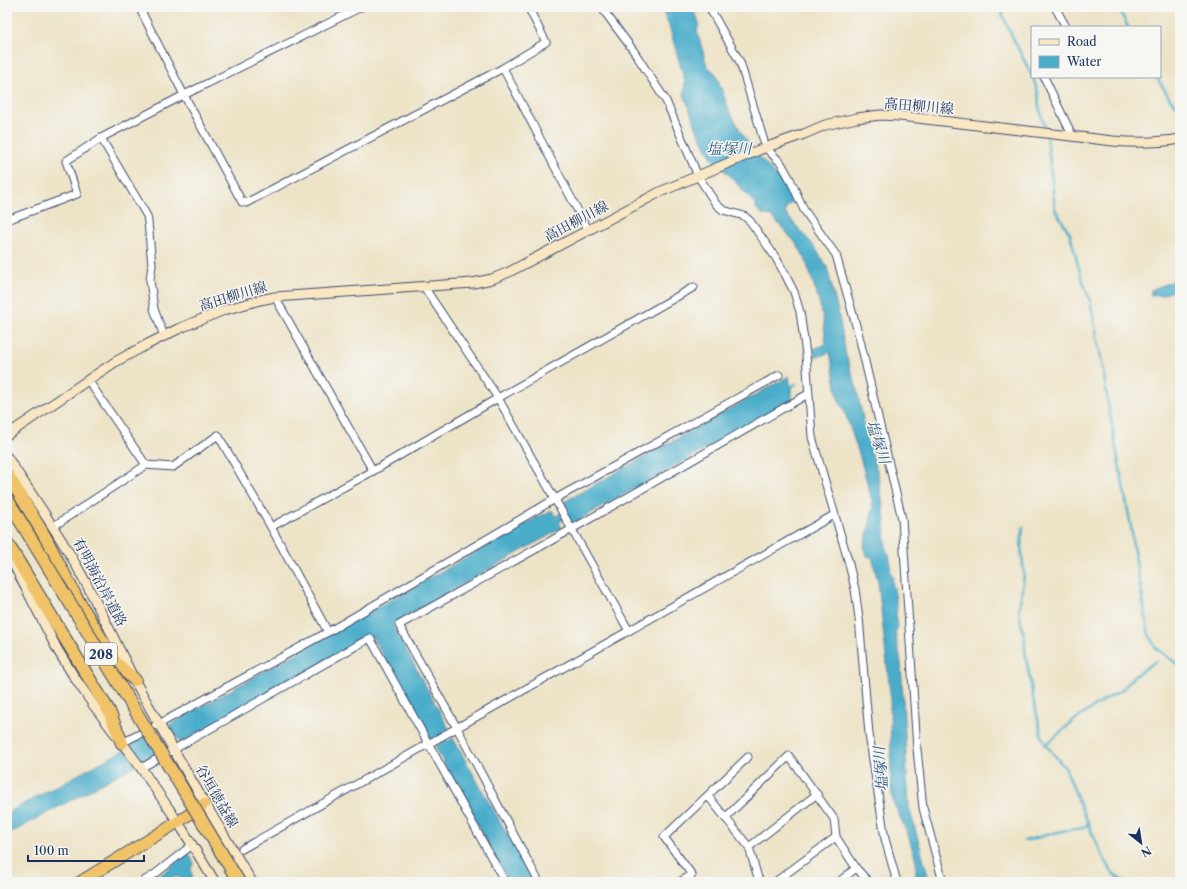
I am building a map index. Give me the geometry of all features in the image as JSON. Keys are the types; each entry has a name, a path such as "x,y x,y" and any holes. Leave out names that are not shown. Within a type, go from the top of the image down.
{"highway":[{"path":"7,474 44,535 76,597 116,663 135,680"},
{"name":"208","path":"7,499 199,806 239,882"},
{"path":"7,543 109,711 122,743"},
{"path":"80,882 178,822 199,806"}],"main road":[{"name":"高田柳川線","path":"7,435 115,362 164,336 224,310 275,297 473,283 492,279 509,272 660,192 825,125 880,115 900,116 1113,141 1142,143 1180,139"},
{"name":"有明海沿岸道路","path":"7,457 54,526 80,572 159,724"},
{"path":"7,553 57,649 92,704 141,768 178,822 215,882"},
{"name":"谷垣徳益線","path":"159,724 173,749 199,806 252,882"}],"street":[{"path":"139,7 184,95 242,202 246,203 503,68 546,42 528,7"},
{"path":"7,220 77,194 66,162 102,138 184,95 361,7"},
{"path":"601,7 666,100 716,204 723,210 744,216 750,221 776,258 794,292 800,312 806,354 812,437 855,589 869,734 885,839 897,882"},
{"path":"709,7 740,62 763,149 781,164 790,179 804,210 836,255 859,336 902,519 917,749 923,808 943,882"},
{"path":"1055,7 1065,26"},
{"path":"503,68 588,230"},
{"path":"1044,78 1073,137"},
{"path":"102,138 147,216 152,265 150,280 154,309 164,336"},
{"path":"424,287 498,398 629,631"},
{"path":"271,527 373,471 694,287"},
{"path":"275,297 373,471"},
{"path":"122,743 328,632 555,499 779,375"},
{"path":"88,380 146,465"},
{"path":"539,882 457,728 399,625 572,529 808,394"},
{"path":"54,526 146,465 173,467 218,435 271,527 328,632"},
{"path":"242,850 834,514"},
{"path":"141,768 370,638 505,882"},
{"path":"725,818 789,756 834,819 836,836 856,868 867,880 867,882"},
{"path":"679,882 692,875 664,837 748,757"},
{"path":"749,847 817,794"},
{"path":"708,796 749,847 757,881"},
{"path":"776,882 836,836"},
{"path":"142,882 155,874 192,845"},
{"path":"839,882 856,868"}],"water":[{"name":"塩塚川","path":"661,7 689,7 696,15 699,21 697,31 707,66 716,74 729,110 744,137 761,159 797,198 786,208 785,213 814,246 827,267 839,316 846,355 856,386 867,438 878,474 885,520 886,551 889,554 891,565 890,570 893,577 892,583 897,609 897,630 895,632 901,662 909,807 929,882 916,882 916,860 908,835 894,804 891,790 890,693 878,582 872,557 867,556 864,546 873,504 860,457 844,410 838,399 830,352 820,356 814,356 814,349 826,344 823,317 818,298 805,258 795,242 775,220 768,215 762,215 756,208 756,205 727,173 714,162 698,132 684,94 685,82 669,26"},
{"path":"1180,278 1180,288 1162,295 1151,296 1151,290"},
{"path":"789,376 793,401 571,524 567,518 559,522 562,528 392,624 449,729 442,734 447,742 453,738 534,882 509,882 435,747 441,743 438,736 430,740 372,636 180,743 169,725 543,514 545,515 552,510 556,516 564,511 560,504"},
{"path":"154,732 157,732 166,747 164,751 7,835 7,813 133,745 133,743"},
{"path":"188,852 194,863 191,868 193,882 183,882 180,877 174,877 165,882 150,882 158,877"}],"waterway":[{"path":"1000,7 1008,28 1031,74"},
{"path":"1118,7 1128,26"},
{"path":"1033,78 1038,93 1039,107 1046,131"},
{"path":"1157,78 1173,102 1180,107"},
{"path":"1047,136 1055,209 1070,234 1081,276 1090,300 1149,635 1156,648 1180,666"},
{"path":"788,388 796,384"},
{"path":"1023,527 1021,546 1024,575 1019,609 1033,698 1042,737 1046,745 1066,769 1093,836 1111,871 1117,877 1126,882"},
{"path":"1046,745 1073,721 1096,705 1122,690 1133,677 1156,661"},
{"path":"158,740 176,730"},
{"path":"1024,841 1062,831 1083,828 1087,825 1087,821"}]}
